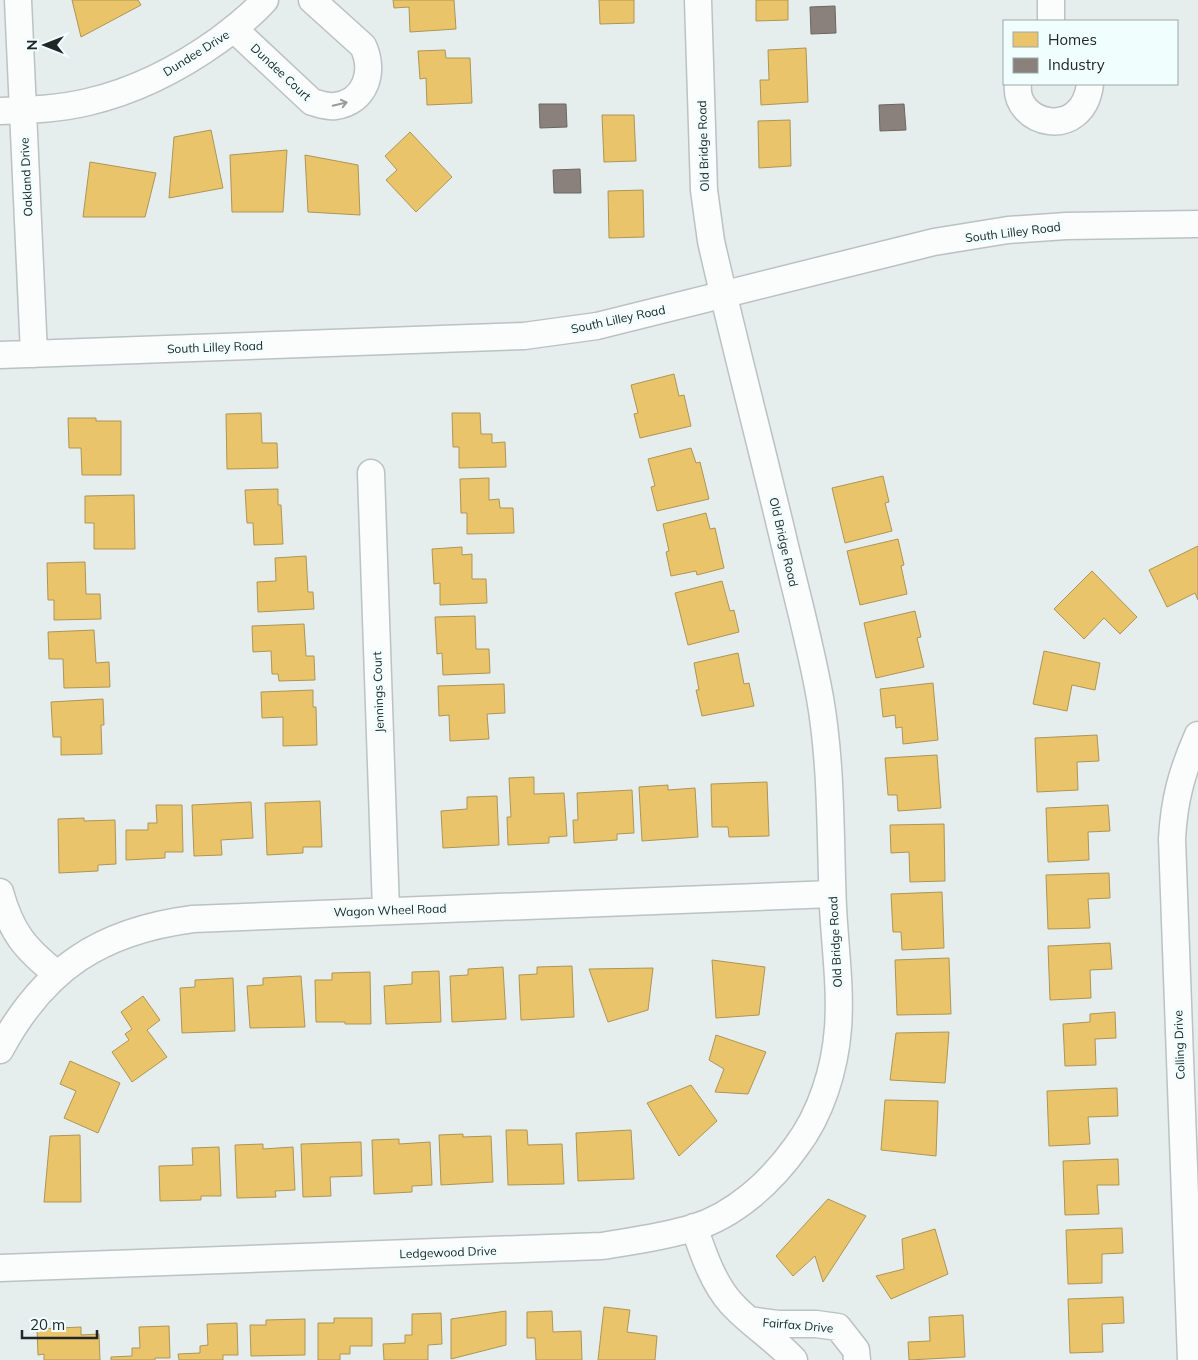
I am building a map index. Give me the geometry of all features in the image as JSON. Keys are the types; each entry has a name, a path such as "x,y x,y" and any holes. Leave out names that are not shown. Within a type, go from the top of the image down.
{"street":[{"name":"Oakland Drive","path":"18,0 11,111 34,354"},
{"name":"Dundee Drive","path":"11,111 52,108 88,102 135,87 178,67 234,28 265,0"},
{"name":"Dundee Court","path":"234,28 312,102 325,106 335,106 348,102 359,94 366,83 369,69 368,56 363,46 312,0"},
{"name":"Old Bridge Road","path":"698,0 704,190 712,241 820,697 826,739 838,1029 826,1087"},
{"path":"1051,0 1051,20"},
{"path":"1018,85 1021,102 1030,113 1042,120 1057,122 1070,118 1082,109 1089,97 1090,85"},
{"name":"South Lilley Road","path":"0,355 524,336 597,326 934,242 1008,230 1066,226 1198,224"},
{"name":"Jennings Court","path":"371,473 386,910"},
{"name":"Colling Drive","path":"1191,1360 1172,840 1173,817 1177,795 1184,767 1198,735"},
{"path":"0,892 6,912 20,939 36,958 57,974"},
{"name":"Wagon Wheel Road","path":"0,1050 14,1025 33,998 57,974 82,955 104,943 131,931 162,923 193,919 386,910 832,894"},
{"name":"Ledgewood Drive","path":"0,1268 602,1246 662,1236 694,1228 717,1218 752,1195 771,1178 797,1146 810,1125 826,1087"},
{"name":"Fairfax Drive","path":"694,1228 703,1253 730,1302 794,1360"},
{"name":"Fairfax Drive","path":"749,1320 778,1324 816,1324 838,1327 856,1350 857,1360"}],"building: Homes":[{"path":"72,0 138,0 141,5 81,37"},
{"path":"393,0 454,0 456,29 410,32 409,7 394,8"},
{"path":"599,0 634,0 634,23 600,24"},
{"path":"756,0 788,0 788,20 756,21"},
{"path":"806,48 808,102 761,105 760,80 769,80 768,50"},
{"path":"445,50 446,58 470,58 472,103 427,105 426,78 420,79 418,51"},
{"path":"602,115 634,115 636,161 604,162"},
{"path":"790,120 791,166 759,168 758,121"},
{"path":"211,130 223,188 169,198 174,137"},
{"path":"410,132 452,177 416,212 386,180 397,170 385,156"},
{"path":"287,150 283,212 232,212 230,155"},
{"path":"305,155 358,165 360,215 308,212"},
{"path":"90,162 156,173 145,217 83,217"},
{"path":"643,190 644,237 609,238 608,191"},
{"path":"674,374 679,396 684,395 691,426 640,438 634,414 638,413 631,385"},
{"path":"261,413 262,443 277,443 278,468 227,469 226,414"},
{"path":"452,413 480,413 481,434 492,434 492,443 505,442 506,467 459,468 459,447 453,447"},
{"path":"68,418 96,418 96,421 121,421 121,475 82,475 81,448 69,448"},
{"path":"691,448 696,463 700,462 709,499 657,511 651,487 655,486 648,459"},
{"path":"883,476 889,502 885,503 892,531 845,543 832,488"},
{"path":"489,478 489,500 499,499 500,508 513,508 514,533 467,534 467,513 461,513 460,479"},
{"path":"278,489 278,505 281,505 283,544 254,545 253,523 247,523 245,490"},
{"path":"134,495 135,549 94,549 94,523 85,523 85,496"},
{"path":"706,513 710,529 715,528 724,568 697,575 696,571 671,576 666,552 669,551 663,524"},
{"path":"898,539 904,565 901,566 907,594 860,605 847,551"},
{"path":"1198,546 1198,600 1195,593 1167,607 1149,570"},
{"path":"462,547 462,555 472,554 472,579 486,579 487,603 440,605 440,583 434,584 432,549"},
{"path":"306,556 308,592 313,592 314,609 258,612 257,582 276,581 275,558"},
{"path":"85,562 86,594 100,594 101,619 54,620 54,600 48,600 47,563"},
{"path":"1092,571 1137,617 1120,634 1104,618 1084,639 1054,609"},
{"path":"722,581 730,611 734,610 739,632 688,645 675,593"},
{"path":"915,611 921,637 917,638 924,667 876,678 864,623"},
{"path":"475,616 476,649 489,649 490,673 443,675 442,653 437,654 435,617"},
{"path":"304,624 306,656 314,656 315,680 279,681 278,674 272,674 271,651 253,652 252,626"},
{"path":"94,630 96,663 109,662 110,687 64,688 63,659 49,659 48,632"},
{"path":"1044,651 1100,663 1095,690 1072,685 1067,711 1033,704"},
{"path":"738,653 744,684 749,683 754,706 702,716 696,690 699,690 694,663"},
{"path":"933,683 938,740 903,744 902,727 896,728 895,715 883,717 880,689"},
{"path":"504,684 505,713 487,714 489,739 450,741 449,715 439,716 438,686"},
{"path":"313,690 313,707 316,707 317,745 283,746 283,717 262,718 261,692"},
{"path":"103,699 104,725 101,725 102,754 61,755 61,737 53,737 51,702"},
{"path":"1097,735 1099,761 1077,762 1078,790 1037,792 1035,738"},
{"path":"937,755 941,808 898,811 897,795 888,795 885,758"},
{"path":"534,777 534,794 564,793 567,836 549,837 549,843 508,845 507,817 511,817 509,778"},
{"path":"767,782 769,836 729,837 728,827 712,827 711,784"},
{"path":"668,785 668,790 695,788 698,837 642,841 639,787"},
{"path":"632,790 634,833 617,834 617,840 574,843 573,820 578,820 577,793"},
{"path":"497,796 499,845 443,848 441,811 467,809 467,797"},
{"path":"320,801 322,847 303,847 303,853 267,855 265,803"},
{"path":"251,802 253,838 221,840 222,855 194,856 192,805"},
{"path":"156,805 182,805 183,852 165,852 165,858 126,860 126,830 148,830 148,823 157,823"},
{"path":"1108,805 1110,831 1088,832 1089,860 1048,862 1046,808"},
{"path":"84,818 84,821 115,820 116,864 98,865 98,871 59,873 58,819"},
{"path":"944,824 945,881 910,882 909,852 891,853 890,825"},
{"path":"1109,873 1110,898 1088,899 1090,928 1048,929 1046,875"},
{"path":"942,892 944,948 902,950 901,932 893,932 891,894"},
{"path":"1110,943 1112,969 1090,970 1091,998 1050,1000 1048,946"},
{"path":"949,958 951,1014 897,1015 895,960"},
{"path":"712,960 765,967 759,1015 716,1018"},
{"path":"572,966 574,1017 521,1020 519,975 537,974 537,967"},
{"path":"503,967 506,1019 452,1022 450,976 468,975 468,969"},
{"path":"653,968 648,1010 608,1022 589,969"},
{"path":"439,971 441,1022 386,1024 384,986 412,984 412,972"},
{"path":"370,972 371,1024 316,1022 315,980 332,980 332,973"},
{"path":"301,976 305,1027 250,1028 247,986 263,985 263,978"},
{"path":"233,978 235,1031 182,1033 180,988 195,987 195,980"},
{"path":"143,996 160,1020 147,1030 167,1057 132,1082 112,1052 129,1040 125,1034 132,1029 121,1012"},
{"path":"1115,1012 1116,1038 1095,1039 1096,1065 1065,1066 1063,1024 1090,1022 1090,1014"},
{"path":"949,1032 945,1083 890,1080 896,1033"},
{"path":"716,1035 766,1052 748,1094 715,1092 724,1069 709,1060"},
{"path":"70,1061 120,1083 98,1133 64,1118 76,1091 60,1084"},
{"path":"691,1085 717,1121 679,1156 647,1103"},
{"path":"1117,1088 1118,1116 1088,1117 1090,1144 1049,1146 1047,1091"},
{"path":"885,1100 938,1101 936,1156 881,1150"},
{"path":"506,1130 527,1130 528,1145 562,1144 564,1184 508,1185"},
{"path":"631,1130 634,1179 578,1181 576,1133"},
{"path":"463,1134 463,1137 491,1136 493,1182 441,1185 439,1135"},
{"path":"80,1135 81,1202 44,1202 50,1136"},
{"path":"399,1139 399,1144 430,1142 432,1185 412,1186 412,1192 374,1194 372,1140"},
{"path":"361,1142 362,1176 330,1177 331,1196 303,1197 301,1144"},
{"path":"263,1144 263,1149 293,1147 295,1190 275,1191 276,1197 237,1198 235,1145"},
{"path":"219,1147 221,1196 201,1196 201,1200 160,1201 159,1166 193,1165 192,1148"},
{"path":"1118,1159 1119,1185 1097,1185 1099,1214 1065,1215 1063,1161"},
{"path":"828,1199 866,1216 823,1282 815,1256 793,1276 776,1256"},
{"path":"1122,1228 1123,1253 1102,1254 1102,1283 1068,1284 1066,1230"},
{"path":"935,1229 948,1274 891,1299 876,1276 904,1269 902,1239"},
{"path":"1123,1297 1124,1323 1102,1324 1103,1352 1070,1353 1068,1299"},
{"path":"604,1307 630,1310 627,1332 657,1336 655,1360 598,1360"},
{"path":"506,1311 506,1345 451,1359 451,1319"},
{"path":"552,1311 553,1332 581,1331 582,1360 536,1360 535,1338 527,1338 527,1312"},
{"path":"441,1313 442,1344 428,1345 428,1360 384,1360 383,1344 405,1343 405,1335 412,1335 412,1314"},
{"path":"963,1315 965,1357 909,1360 908,1342 930,1341 929,1317"},
{"path":"334,1318 372,1318 372,1346 350,1346 350,1354 340,1354 340,1360 318,1360 318,1323 334,1323"},
{"path":"305,1319 305,1355 251,1356 250,1325 266,1325 266,1320"},
{"path":"237,1323 238,1355 223,1355 223,1360 179,1360 178,1354 200,1353 200,1346 208,1345 207,1324"},
{"path":"169,1326 170,1358 111,1360 111,1357 132,1356 132,1348 140,1348 139,1327"},
{"path":"81,1327 81,1335 99,1334 100,1360 44,1360 44,1354 38,1355 37,1329"}],"building: Industry":[{"path":"835,6 836,33 811,34 810,7"},
{"path":"539,104 566,104 567,127 540,128"},
{"path":"904,104 906,130 880,131 879,105"},
{"path":"580,169 581,193 554,193 553,170"}]}
